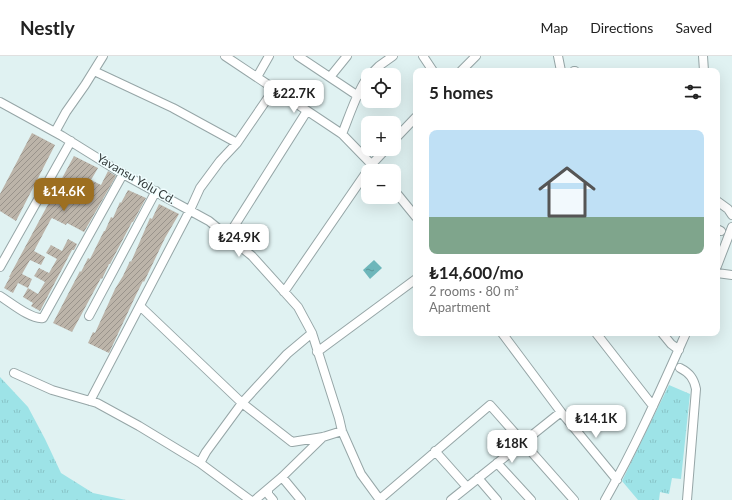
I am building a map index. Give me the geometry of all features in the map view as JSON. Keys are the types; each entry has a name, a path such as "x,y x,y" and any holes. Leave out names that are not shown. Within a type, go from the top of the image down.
{"street":[{"path":"55,132 66,112 103,56"},
{"path":"224,56 342,134 372,164 379,156"},
{"path":"257,77 269,56"},
{"path":"298,56 358,96"},
{"path":"330,77 347,56"},
{"path":"377,68 393,56"},
{"path":"423,56 431,68"},
{"path":"464,68 476,56"},
{"path":"558,56 560,68"},
{"path":"703,56 704,68"},
{"path":"94,71 173,108 237,143"},
{"path":"90,401 190,210 200,188 220,161 237,143 274,89"},
{"path":"342,134 361,89"},
{"name":"Yavansu Yolu Cd.","path":"0,102 55,132 123,174 209,221 252,256 298,307 312,333 342,431 361,474 380,500"},
{"path":"228,236 307,111"},
{"path":"401,133 413,120"},
{"path":"0,267 71,142"},
{"path":"0,296 22,311 38,319 43,318 123,174"},
{"path":"284,292 361,180"},
{"path":"89,316 156,191"},
{"path":"401,198 413,211"},
{"path":"720,203 728,209 732,215"},
{"path":"720,253 732,227"},
{"path":"720,273 732,275"},
{"path":"317,352 413,281"},
{"path":"140,306 242,404 292,442 323,437 342,431"},
{"path":"200,463 206,452 242,404 287,354 312,333"},
{"path":"504,336 561,412 617,480"},
{"path":"598,336 653,406"},
{"path":"665,336 678,350"},
{"path":"605,500 617,480 653,406 685,336"},
{"path":"680,368 687,371 694,380 696,389 687,500"},
{"path":"14,373 52,390 97,403 139,426 200,463 250,500"},
{"path":"380,500 490,405 574,500"},
{"path":"452,500 561,412"},
{"path":"255,500 268,490 323,437"},
{"path":"435,452 467,487"},
{"path":"497,463 531,500"},
{"path":"282,477 301,500"},
{"path":"478,478 497,500"},
{"path":"268,490 268,494 273,500"}],"green space":[{"path":"0,377 28,407 61,473 93,493 126,500 0,500"},
{"path":"669,385 690,394 681,479 672,478 669,494 660,492 659,500 638,500 622,481"}],"water":[{"path":"374,260 382,268 370,279 363,270"}],"building":[{"path":"32,133 55,145 16,221 0,211 0,194"},
{"path":"74,156 98,168 91,180 101,185 108,171 116,176 84,232 67,223 66,225 52,218 51,219 34,251 45,257 41,265 30,260 22,274 32,279 28,288 18,283 13,293 4,288"},
{"path":"128,190 146,198 102,279 101,278 72,332 53,323 80,271 81,272 88,258 90,259 111,217 113,218 120,202 121,203"},
{"path":"159,204 179,214 165,238 144,282 143,281 109,353 88,343 93,332 95,333 115,289 130,261 131,262 150,218 152,219"},
{"path":"68,239 77,244 74,250 72,250 40,311 31,306 33,303 23,297 28,288 38,294 45,282 34,276 39,268 49,273 57,259 46,253 51,245 62,251"}]}
